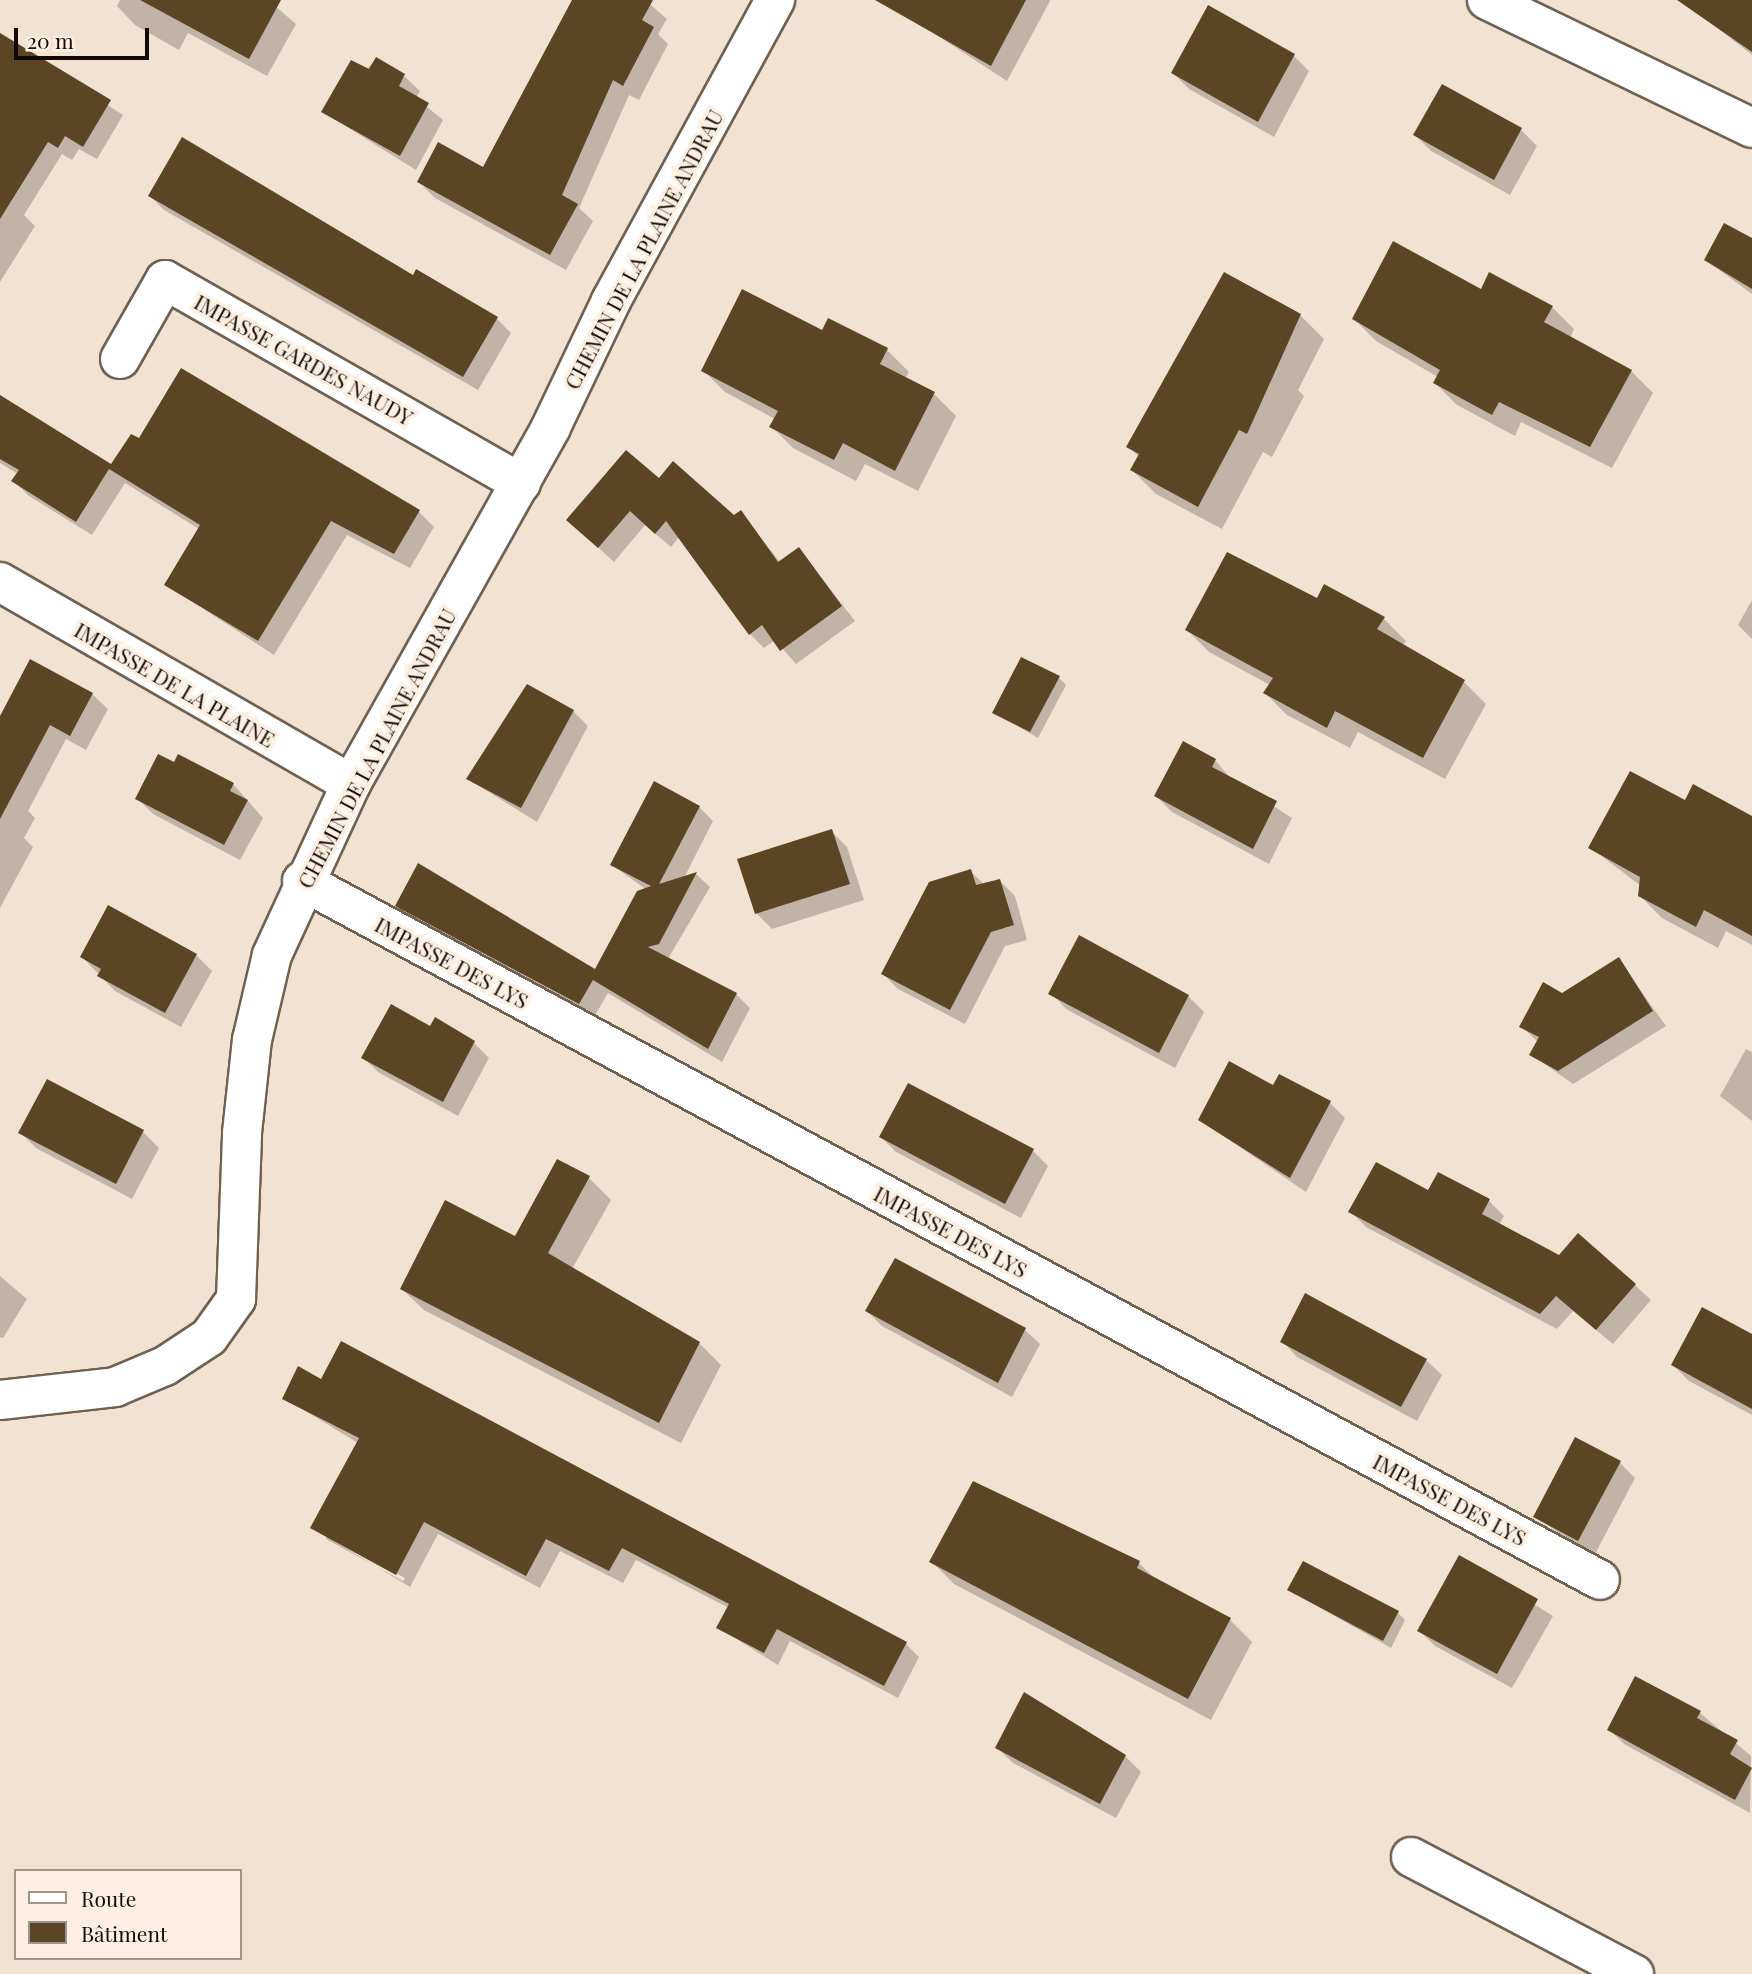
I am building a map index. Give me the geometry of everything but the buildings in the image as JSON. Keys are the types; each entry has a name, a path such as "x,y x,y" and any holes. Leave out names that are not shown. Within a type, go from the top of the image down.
{"street":[{"path":"1487,0 1752,128"},
{"name":"CHEMIN DE LA PLAINE ANDRAU","path":"0,1400 115,1387 165,1366 209,1337 236,1298 253,1040 272,955 302,881 351,784 521,483 770,2"},
{"name":"IMPASSE GARDES NAUDY","path":"120,359 165,281 521,483"},
{"name":"IMPASSE DE LA PLAINE","path":"0,582 351,784"},
{"name":"IMPASSE DES LYS","path":"302,881 1600,1580"},
{"path":"1411,1857 1634,1974"}]}
